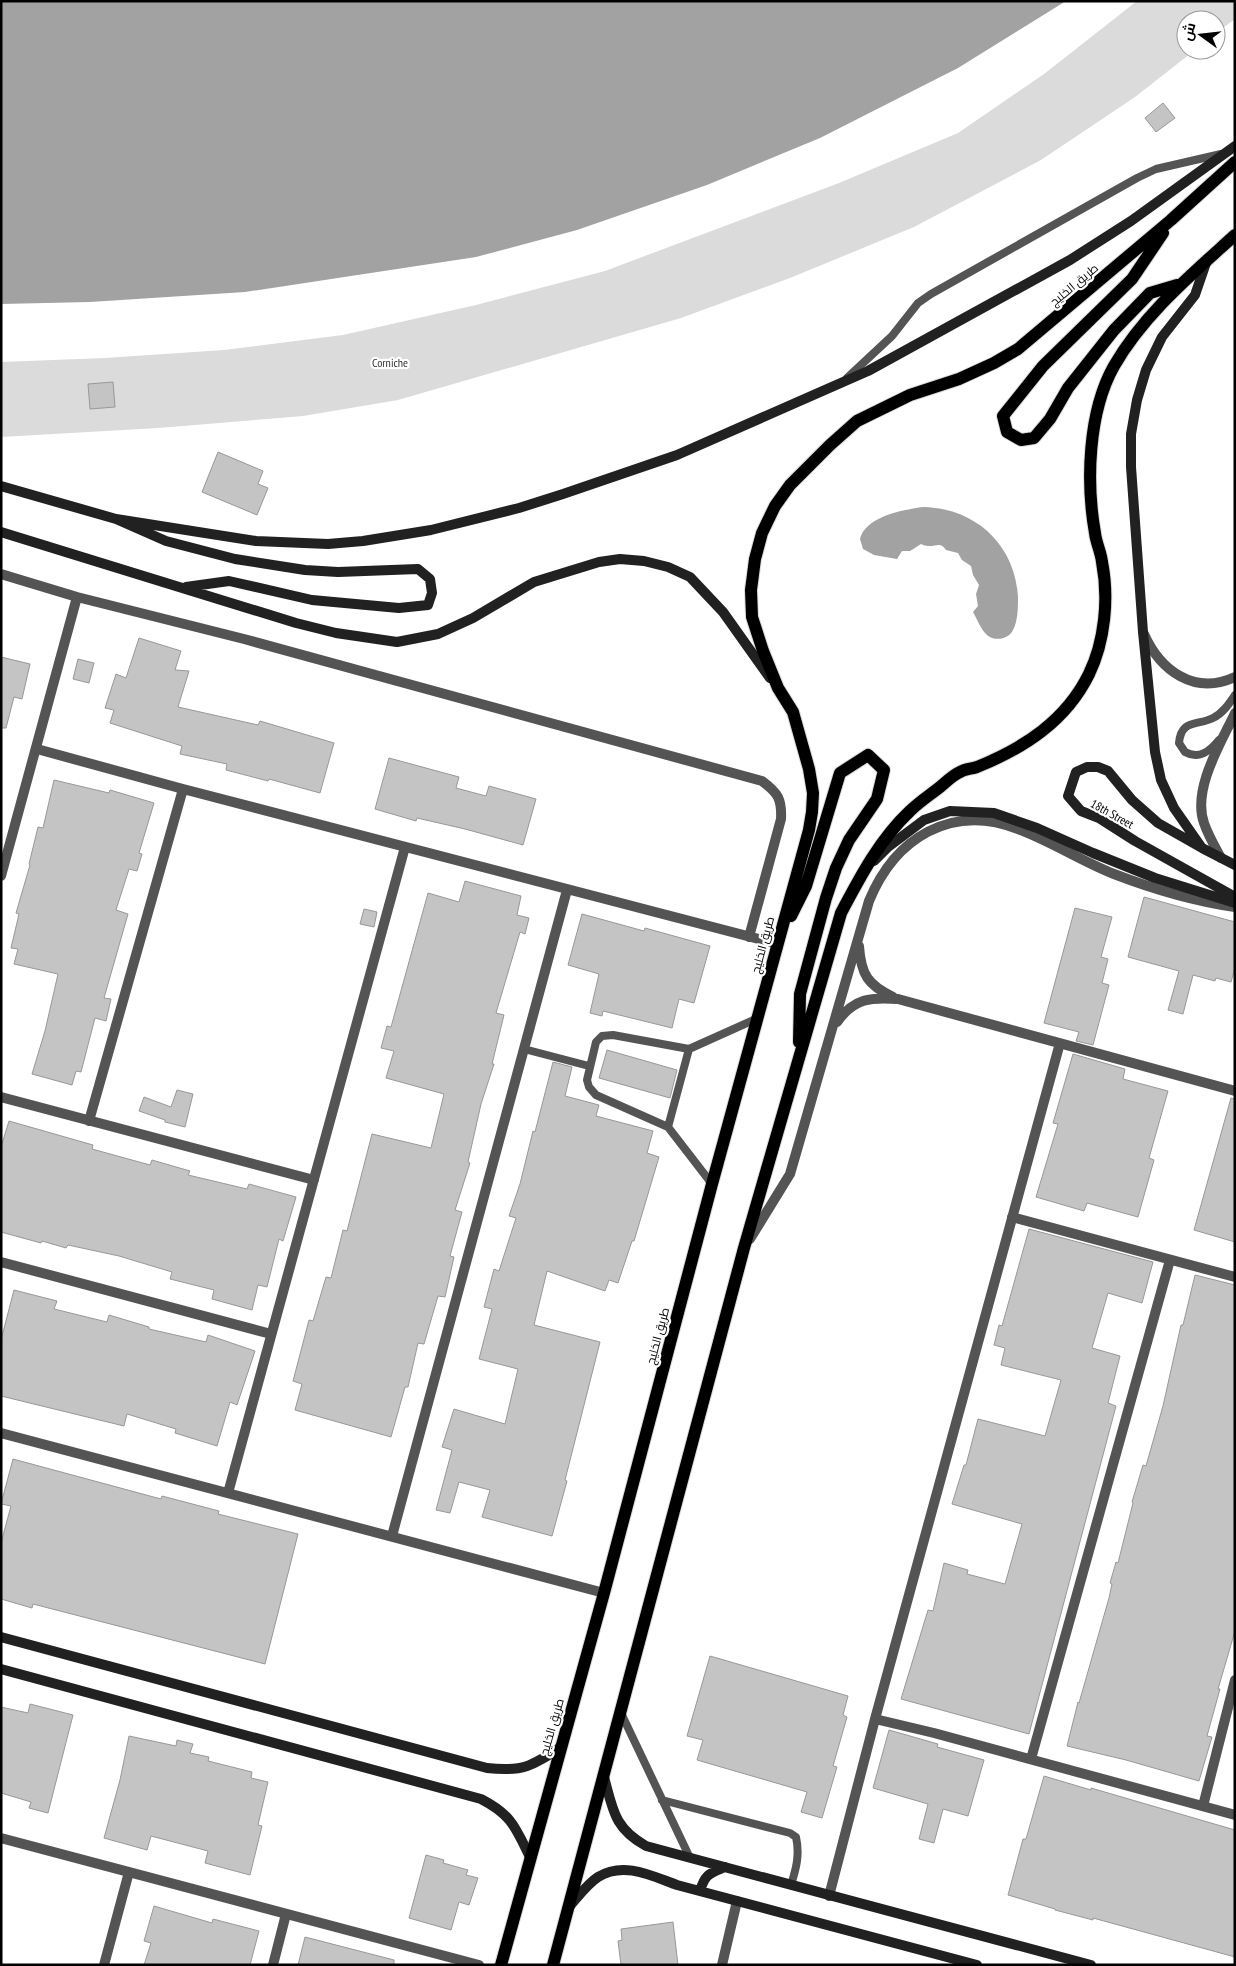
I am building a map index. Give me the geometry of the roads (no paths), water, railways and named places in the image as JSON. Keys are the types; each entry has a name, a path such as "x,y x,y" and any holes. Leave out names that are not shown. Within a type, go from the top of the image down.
{"main road":[{"name":"طريق الخليج","path":"501,1965 604,1593 712,1184 809,830 812,812 812,793 809,769 793,712 778,688 752,617 751,590 755,559 762,533 775,506 790,485 830,444 857,421 910,396 959,379 994,363 1018,348 1171,220 1235,162"},
{"path":"1171,220 1132,279 1043,366 1014,401 1003,416 1007,432 1021,440 1034,438 1050,419 1068,388 1114,330 1150,293 1182,283"},
{"path":"553,1965 744,1248 841,913 863,872 908,812 960,772 976,767 1027,743 1050,726 1078,693 1089,674 1099,646 1104,615 1106,584 1095,534 1090,489 1090,446 1099,403 1113,368 1141,328 1182,283 1235,235"},
{"path":"778,944 806,886 840,773 868,755 884,770 876,799 849,840 836,868 826,898 800,994 798,1062"}],"street":[{"path":"1,486 116,519 256,541 291,543 363,542 431,530 519,508 677,455 868,371 1070,260 1131,222 1235,146"},
{"path":"1202,848 1174,808 1161,780 1155,752 1143,632 1131,467 1131,434 1137,400 1146,370 1162,337 1196,295 1207,260"},
{"path":"116,519 166,541 235,559 270,565 338,572 418,570 430,580 432,593 428,605 398,608 312,600 229,581 181,587"},
{"path":"1,532 336,633 396,642 438,634 473,618 534,582 599,562 620,559 644,561 668,567 690,577 723,612 778,688"},
{"path":"1,540 21,538"},
{"path":"1,574 77,596 244,638 762,781 772,788 778,796 781,807 781,819 749,937"},
{"path":"1,876 77,596"},
{"path":"1143,632 1150,648 1174,674 1188,680 1203,683 1235,677"},
{"path":"1221,858 1204,822 1201,806 1203,788 1235,713"},
{"path":"36,749 778,944"},
{"name":"18th Street","path":"1235,865 1158,823 1132,800 1108,771 1098,767 1087,767 1076,772 1068,796 1081,811 1099,818 1135,841 1235,897"},
{"path":"89,1121 183,789"},
{"path":"863,872 888,847 924,820 950,811 994,813 1037,828 1093,854 1155,878 1235,903"},
{"path":"744,1248 790,1174 877,882 888,865 916,838 946,824 963,821 982,821 1018,829 1087,863 1115,874 1205,902 1235,907"},
{"path":"228,1492 404,847"},
{"path":"392,1536 567,890"},
{"path":"859,939 861,964 868,980 876,988 898,1000"},
{"path":"829,1038 844,1012 854,1005 878,998 898,1000 1235,1091"},
{"path":"829,1896 875,1719 1060,1043"},
{"path":"1,1097 314,1180"},
{"path":"1012,1217 1235,1277"},
{"path":"1032,1760 1170,1260"},
{"path":"1,1262 271,1334"},
{"path":"1,1433 604,1593"},
{"path":"1,1637 487,1768 508,1771 534,1765 561,1747"},
{"path":"1,1669 481,1799 500,1809 515,1827 530,1858"},
{"path":"1203,1806 1235,1680"},
{"path":"875,1719 934,1732 1235,1815"},
{"path":"604,1776 615,1814 622,1829 632,1838 646,1846 1091,1965"},
{"path":"1,1838 479,1965"},
{"path":"700,1891 708,1874 725,1867"},
{"path":"568,1909 597,1878 612,1871 627,1869 700,1891 977,1965"},
{"path":"104,1965 129,1872"},
{"path":"722,1965 738,1901"},
{"path":"273,1965 286,1914"}],"lane":[{"path":"842,383 892,336 918,303 931,294 1143,175 1156,169 1223,154"},
{"path":"1228,728 1215,745 1202,755 1190,755 1185,752 1179,743 1181,732 1185,727 1213,718 1221,713 1235,695"},
{"path":"712,1184 668,1127 596,1095 589,1087 587,1080 589,1066 596,1042 602,1036 613,1035 689,1049 758,1018"},
{"path":"524,1049 589,1066"},
{"path":"668,1127 689,1049"},
{"path":"621,1714 690,1858"},
{"path":"662,1800 790,1833 796,1837 798,1849 797,1865 791,1885"}],"park label":[{"name":"Corniche","path":"390,363"}]}
